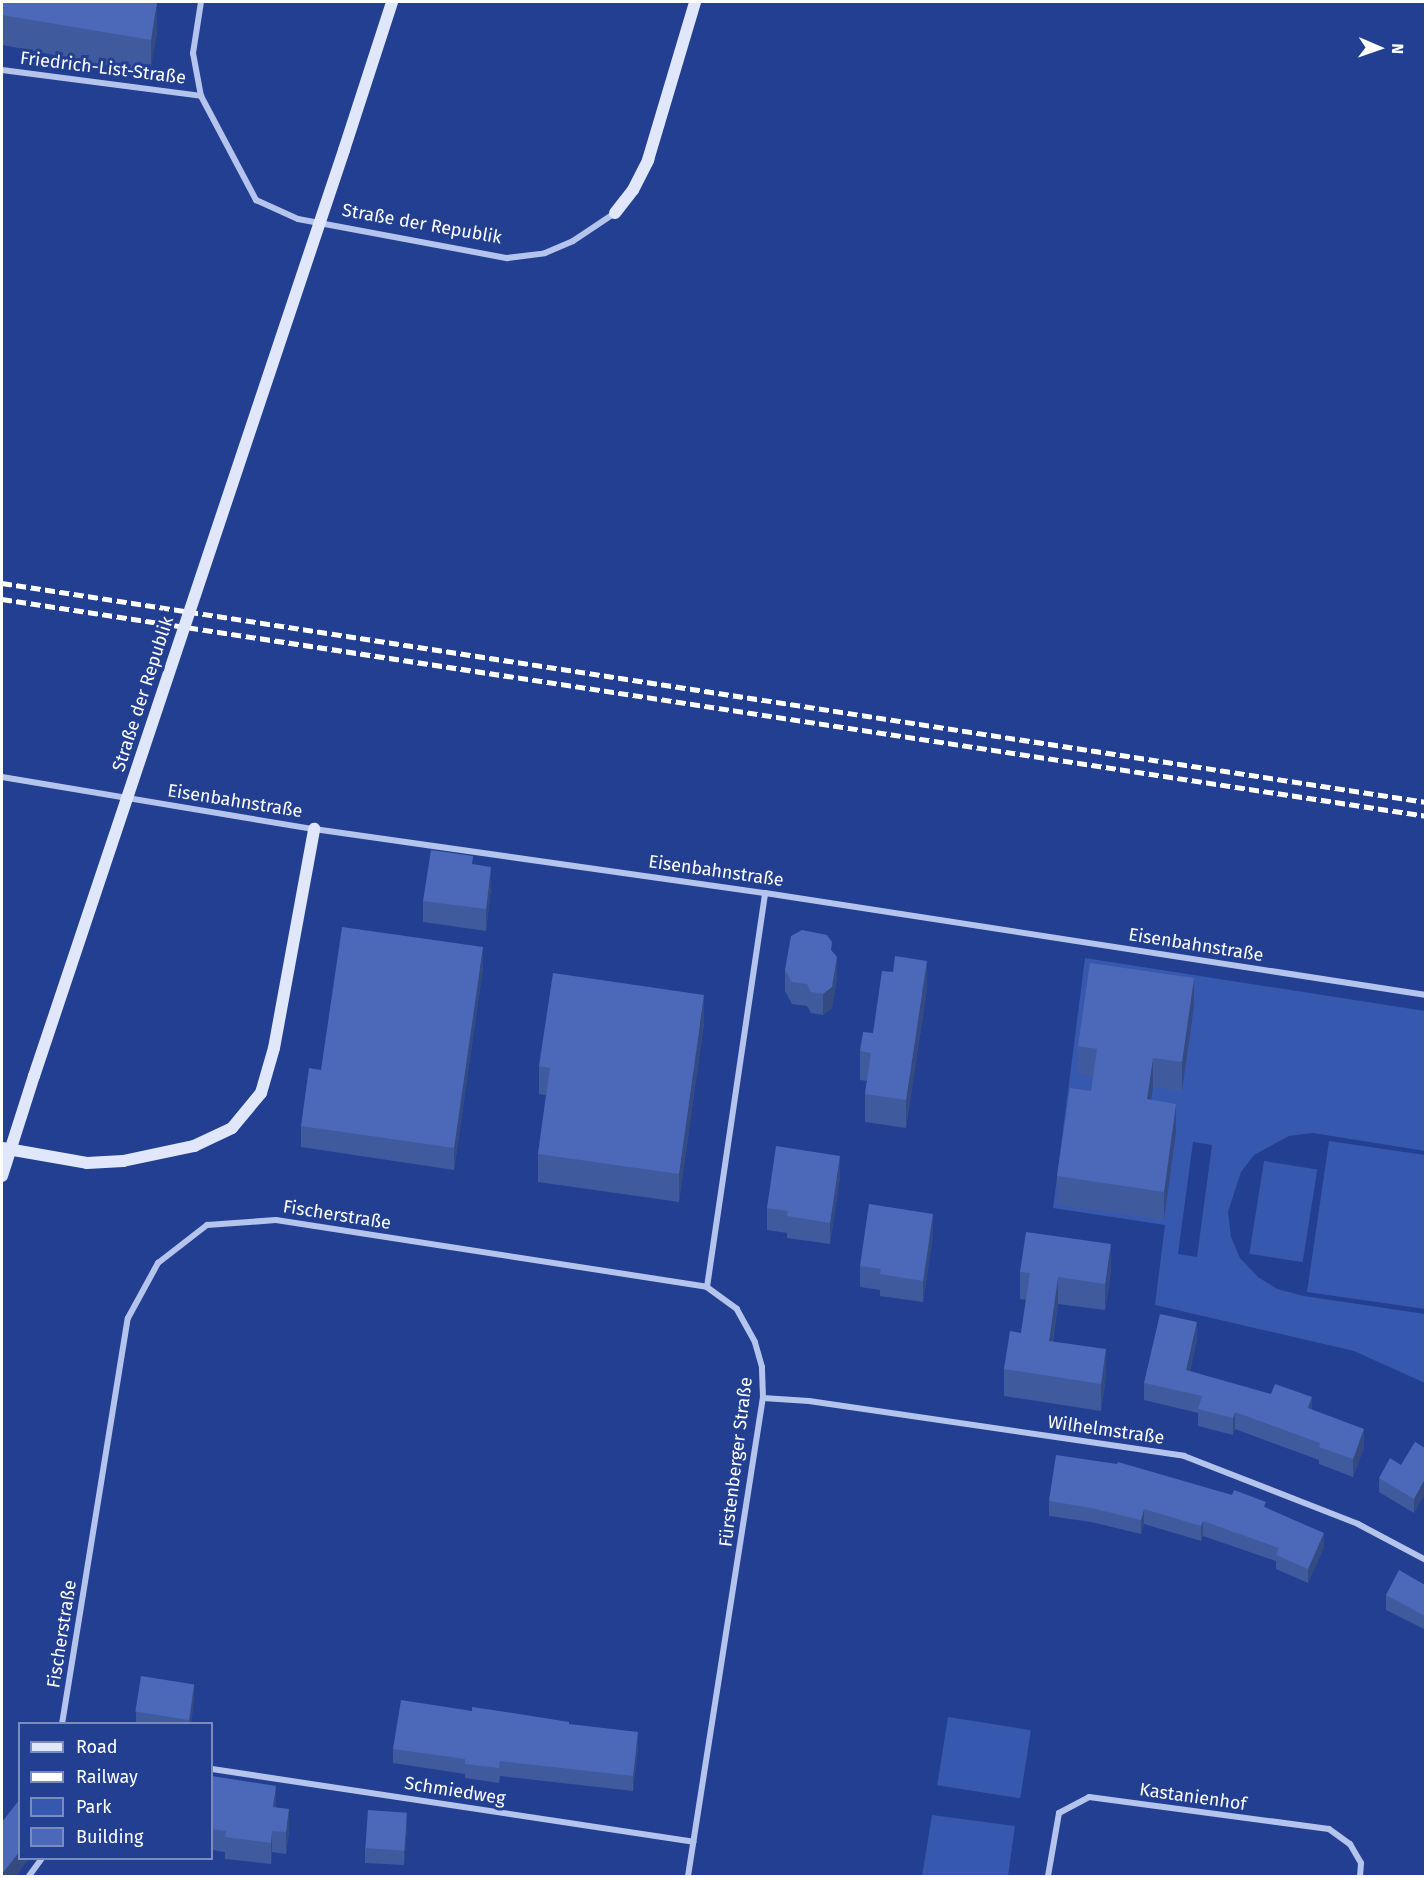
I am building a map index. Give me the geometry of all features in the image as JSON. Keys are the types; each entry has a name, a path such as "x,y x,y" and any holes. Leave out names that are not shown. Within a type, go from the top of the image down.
{"main road":[{"name":"Straße der Republik","path":"2,1176 5,1149 34,1076 392,2"},
{"path":"615,213 633,190 648,160 695,2"},
{"path":"5,1149 87,1163 123,1161 194,1146 232,1128 261,1093 274,1048 314,829"}],"street":[{"name":"Straße der Republik","path":"201,2 193,53 201,96 256,200 298,219 507,258 545,253 573,241 615,213"},
{"name":"Friedrich-List-Straße","path":"2,70 201,96"},
{"name":"Eisenbahnstraße","path":"2,777 314,829 765,893 1425,995"},
{"path":"707,1287 765,893"},
{"name":"Fischerstraße","path":"62,1722 128,1318 158,1263 207,1225 276,1220 707,1287"},
{"name":"Fürstenberger Straße","path":"688,1876 763,1398 762,1367 755,1342 736,1308 707,1287"},
{"name":"Wilhelmstraße","path":"763,1398 809,1401 1184,1456 1358,1524 1425,1560"},
{"name":"Schmiedweg","path":"213,1769 693,1842"},
{"name":"Kastanienhof","path":"1048,1876 1059,1813 1089,1797 1329,1829 1350,1844 1361,1863 1360,1876"},
{"path":"29,1876 41,1860"}],"green space":[{"path":"1085,958 1425,1011 1425,1151 1313,1133 1289,1136 1254,1155 1241,1172 1228,1212 1231,1237 1240,1258 1258,1277 1277,1289 1304,1296 1425,1314 1425,1383 1354,1351 1155,1305 1165,1225 1053,1208","holes":["1193,1142 1212,1145 1197,1257 1178,1254"]},
{"path":"1329,1141 1425,1155 1425,1309 1307,1292"},
{"path":"1264,1161 1317,1169 1303,1262 1249,1254"},
{"path":"948,1717 1031,1730 1020,1798 937,1785"},
{"path":"932,1815 1015,1826 1008,1876 922,1876"}],"building":[{"path":"2,2 157,3 151,40 2,15"},
{"path":"431,850 473,856 472,864 491,867 486,909 423,901"},
{"path":"342,927 483,947 454,1148 301,1126 309,1068 321,1070"},
{"path":"802,930 827,935 832,942 831,950 837,957 832,987 823,994 811,992 807,984 792,982 785,970 791,936"},
{"path":"895,956 927,961 906,1100 865,1094 871,1053 860,1051 863,1032 873,1033 882,971 893,972"},
{"path":"1090,963 1194,978 1182,1062 1153,1058 1147,1099 1176,1104 1164,1192 1057,1176 1070,1088 1091,1091 1097,1049 1078,1046"},
{"path":"553,973 704,995 679,1174 538,1154 550,1068 539,1066"},
{"path":"776,1146 840,1156 830,1223 787,1216 788,1211 767,1208"},
{"path":"869,1204 933,1214 923,1281 880,1274 881,1269 860,1266"},
{"path":"1026,1232 1111,1244 1105,1284 1058,1277 1049,1341 1106,1349 1101,1384 1004,1369 1010,1331 1021,1333 1030,1273 1020,1272"},
{"path":"1160,1314 1197,1322 1186,1370 1271,1394 1275,1384 1312,1397 1308,1408 1364,1429 1353,1459 1319,1447 1320,1443 1235,1412 1233,1418 1198,1409 1202,1396 1144,1383"},
{"path":"1415,1442 1425,1448 1425,1479 1414,1499 1379,1478 1390,1458 1401,1465"},
{"path":"1056,1455 1117,1464 1118,1462 1232,1495 1234,1490 1266,1502 1264,1507 1324,1533 1308,1569 1276,1555 1279,1548 1203,1521 1201,1526 1144,1509 1141,1520 1049,1501"},
{"path":"1399,1570 1425,1585 1425,1616 1386,1595"},
{"path":"141,1676 194,1684 189,1720 135,1712"},
{"path":"401,1700 472,1711 472,1707 569,1722 569,1724 638,1732 633,1776 500,1761 499,1768 465,1764 465,1759 393,1749"},
{"path":"213,1776 276,1786 273,1807 289,1809 286,1832 272,1831 271,1843 225,1837 226,1831 213,1829"},
{"path":"18,1802 18,1854 2,1874 2,1822"},
{"path":"368,1810 407,1813 404,1851 365,1848"}],"railway":[{"path":"2,583 1426,802"},
{"path":"2,599 1426,816"}]}
